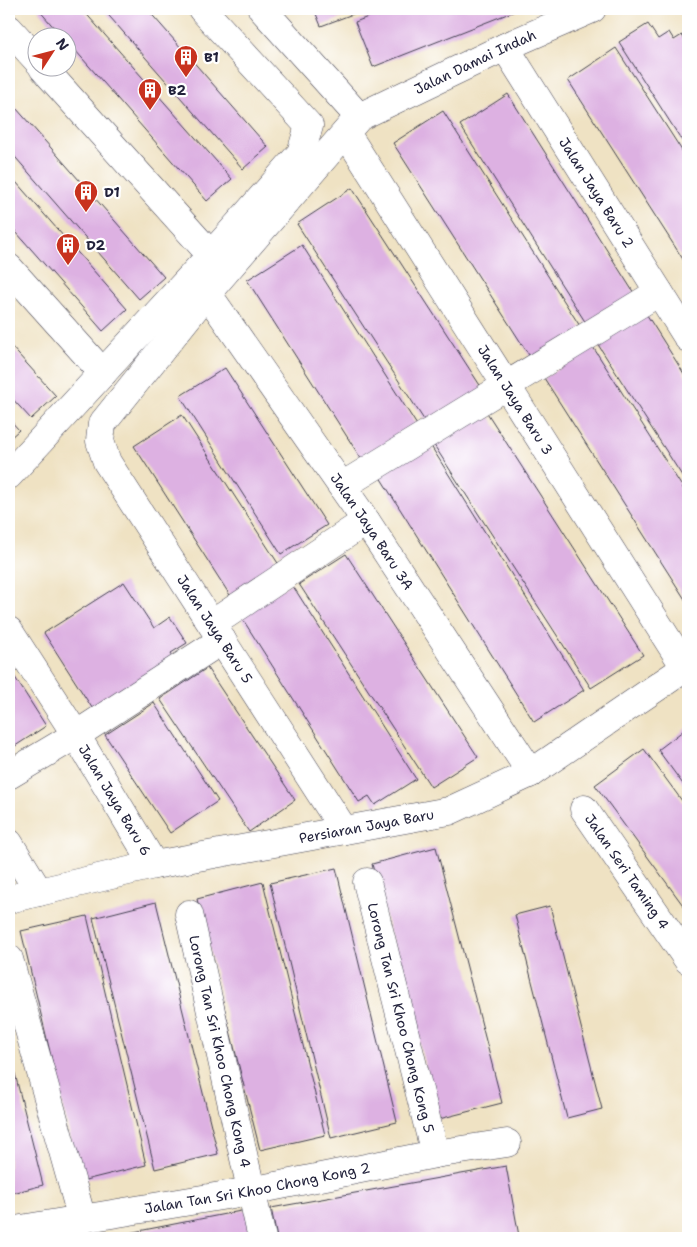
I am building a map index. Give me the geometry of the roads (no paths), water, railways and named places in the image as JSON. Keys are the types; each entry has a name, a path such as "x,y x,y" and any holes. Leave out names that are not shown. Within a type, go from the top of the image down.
{"street":[{"path":"9,475 212,255 301,153 309,126 202,9"},
{"name":"Jalan Jaya Baru 3","path":"262,9 352,125 506,386 687,666"},
{"name":"Jalan Damai Indah","path":"352,125 504,48 592,9"},
{"path":"9,29 28,50"},
{"name":"Jalan Jaya Baru 2","path":"504,48 658,292 685,327"},
{"path":"52,78 212,255"},
{"path":"207,293 352,125"},
{"path":"9,268 103,373"},
{"path":"342,486 658,292"},
{"name":"Jalan Jaya Baru 5","path":"207,293 102,424 100,441 107,462 344,830"},
{"name":"Jalan Jaya Baru 3A","path":"207,293 366,521 531,773"},
{"path":"9,774 76,735 366,521"},
{"name":"Jalan Jaya Baru 6","path":"9,631 76,735 154,865"},
{"name":"Persiaran Jaya Baru","path":"9,899 154,865 449,811 531,773 687,666"},
{"name":"Jalan Seri Taming 4","path":"584,809 688,960"},
{"path":"9,843 38,892"},
{"name":"Lorong Tan Sri Khoo Chong Kong 5","path":"367,882 435,1154"},
{"name":"Lorong Tan Sri Khoo Chong Kong 4","path":"189,914 262,1238"},
{"path":"9,959 82,1219"},
{"name":"Jalan Tan Sri Khoo Chong Kong 2","path":"9,1231 251,1191 435,1154 507,1143"}],"place":[{"name":"B1","path":"186,78"},
{"name":"B2","path":"150,111"},
{"name":"D1","path":"86,213"},
{"name":"D2","path":"68,266"}]}
